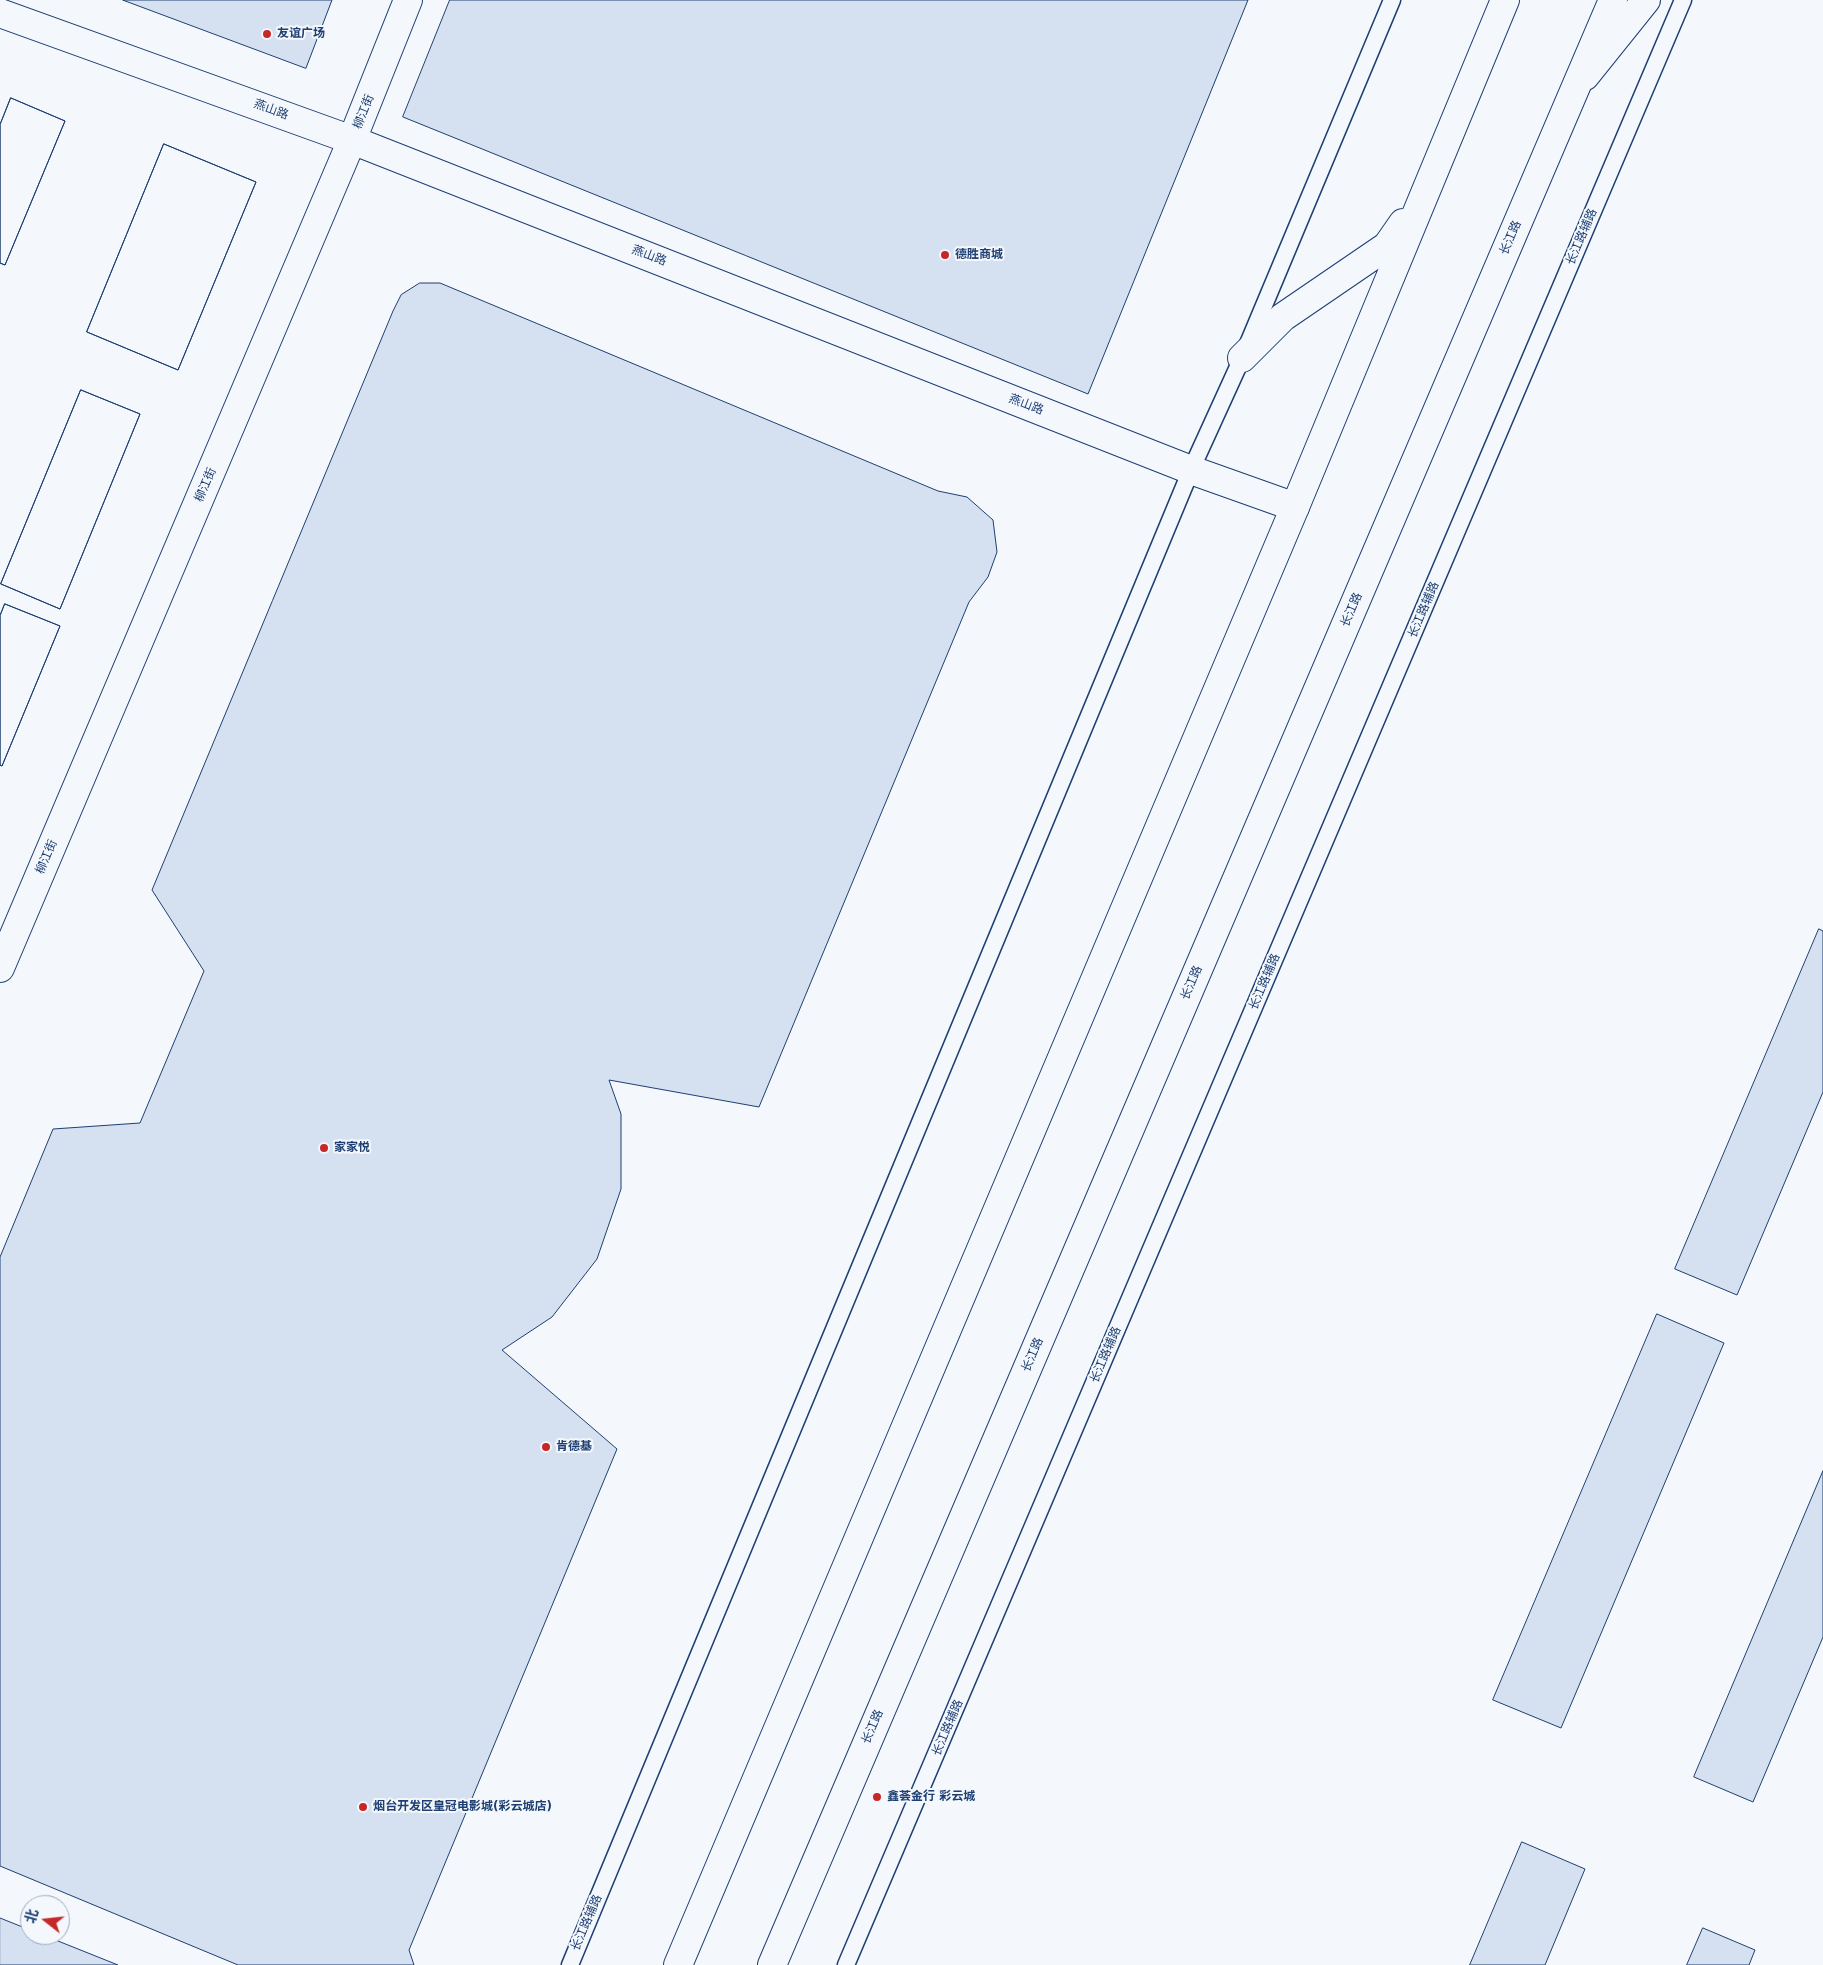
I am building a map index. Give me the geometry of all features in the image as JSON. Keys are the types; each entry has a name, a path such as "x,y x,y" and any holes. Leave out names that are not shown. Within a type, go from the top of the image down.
{"main road":[{"name":"柳江街","path":"0,968 352,140 408,0"},
{"path":"678,1965 1295,506 1505,0"},
{"name":"长江路","path":"772,1965 1613,0"},
{"path":"1575,89 1646,0"},
{"name":"燕山路","path":"0,12 352,140 1191,470 1295,506"},
{"path":"1242,358 1283,317 1387,246 1424,194"}],"lane":[{"name":"长江路辅路","path":"570,1965 1191,470 1242,358 1392,0"},
{"name":"长江路辅路","path":"846,1965 1683,0"}],"building":[{"name":"友谊广场","path":"123,0 332,0 306,68"},
{"name":"德胜商城","path":"450,0 1248,0 1088,394 403,117"},
{"path":"11,98 65,121 5,265 0,263 0,125"},
{"path":"11,98 65,121 5,265 0,263 0,125"},
{"path":"164,144 256,182 178,370 87,332"},
{"path":"164,144 256,182 178,370 87,332"},
{"path":"420,283 440,283 938,491 967,497 993,520 997,552 988,577 969,602 759,1107 609,1080 621,1114 621,1189 597,1259 552,1317 502,1350 617,1449 409,1950 414,1965 238,1965 0,1866 0,1257 53,1129 140,1123 204,971 152,890 401,295"},
{"path":"81,390 140,414 60,609 1,584"},
{"path":"81,390 140,414 60,609 1,584"},
{"path":"5,604 60,626 2,766 0,765 0,616"},
{"path":"5,604 60,626 2,766 0,765 0,616"},
{"path":"1819,929 1823,931 1823,1092 1737,1295 1675,1269"},
{"path":"1657,1314 1724,1343 1561,1728 1493,1700"},
{"path":"1823,1471 1823,1637 1753,1802 1694,1777"},
{"path":"1522,1842 1585,1869 1545,1965 1470,1965"},
{"path":"0,1918 20,1926 20,1945 68,1945 118,1965 0,1965"},
{"path":"1703,1928 1755,1950 1749,1965 1687,1965"}],"place":[{"name":"友谊广场","path":"267,34"},
{"name":"德胜商城","path":"945,255"},
{"name":"家家悦","path":"324,1148"},
{"name":"肯德基","path":"546,1447"},
{"name":"鑫荟金行 彩云城","path":"877,1797"},
{"name":"烟台开发区皇冠电影城(彩云城店)","path":"363,1807"}]}
